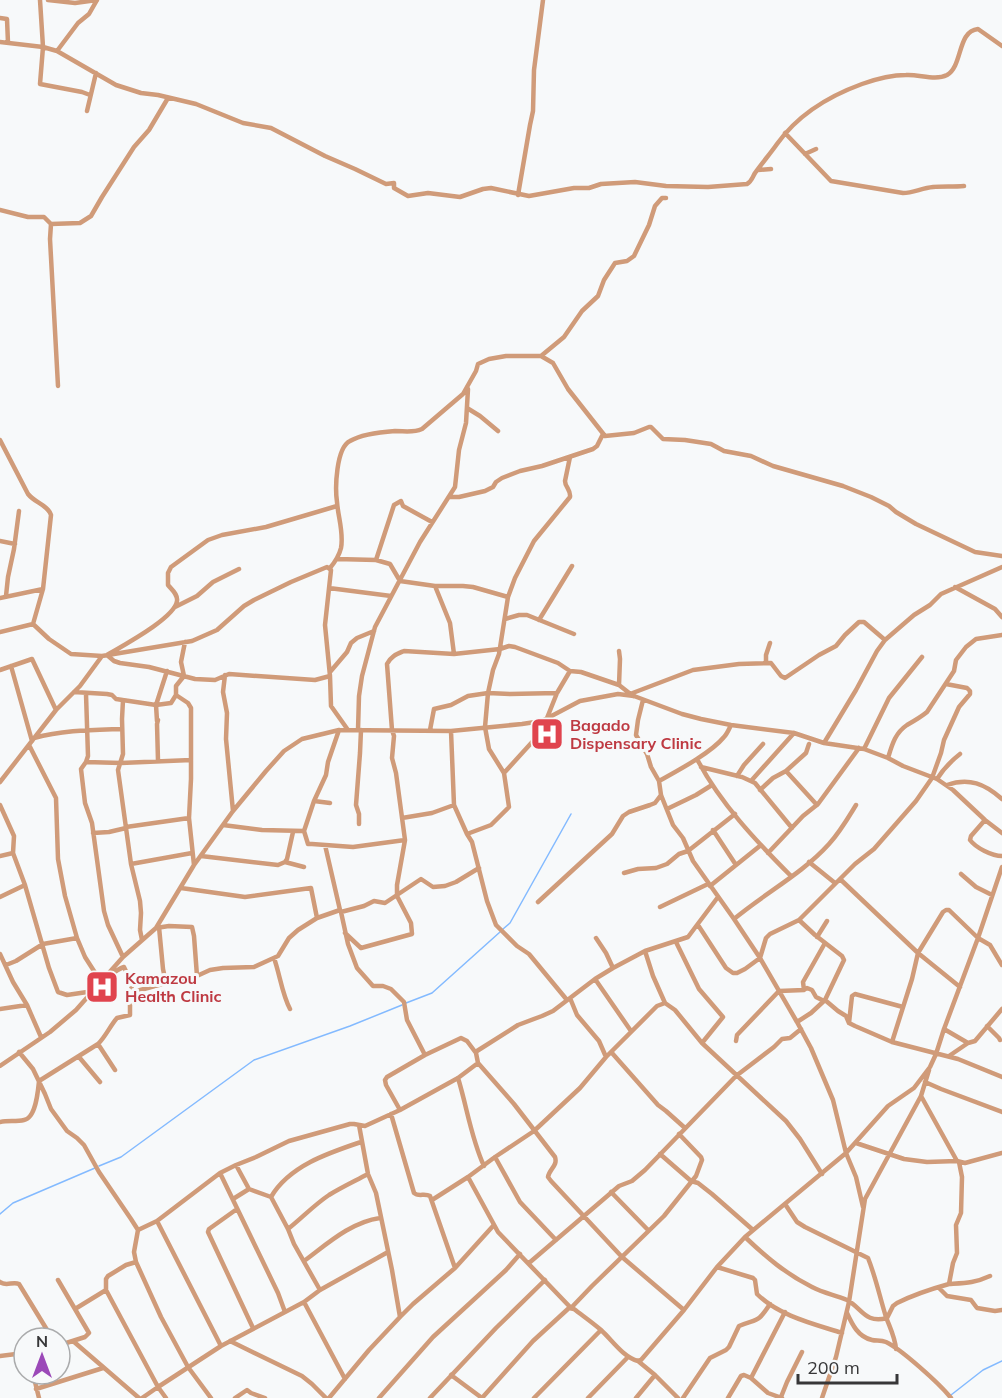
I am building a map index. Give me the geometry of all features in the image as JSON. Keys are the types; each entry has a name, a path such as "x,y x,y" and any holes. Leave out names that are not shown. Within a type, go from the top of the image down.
{"street":[{"path":"40,0 43,47 40,84 90,95"},
{"path":"48,0 75,3 98,0 57,51"},
{"path":"518,195 533,111 534,70 543,0"},
{"path":"0,18 7,19 8,43"},
{"path":"0,42 57,51 128,90 196,104 243,123 281,132 306,147 386,184 394,183 394,188 408,196 428,194 460,197 491,188 529,196 589,188 606,183 635,182 708,187 747,184 793,124 816,107 861,84 888,77 908,74 939,77 945,75 951,71 967,34 972,29 978,28 1002,46"},
{"path":"87,111 96,73"},
{"path":"0,210 28,217 44,217 51,224 80,223 91,216 168,98"},
{"path":"785,133 827,178 836,183 903,194 932,187 964,186"},
{"path":"805,154 816,149"},
{"path":"758,170 771,170"},
{"path":"541,356 564,337 582,311 598,296 604,280 615,263 627,261 634,256 649,225 655,206 664,198 660,185"},
{"path":"51,224 58,386"},
{"path":"348,730 332,706 326,625 330,568 337,559 342,533 336,487 340,456 348,441 379,432 416,432 422,429 463,394 478,364 506,356 541,356 553,363 568,389 603,436"},
{"path":"359,824 356,805 360,753 359,696 362,676 374,632 391,596 456,484 469,386"},
{"path":"467,408 498,431"},
{"path":"603,436 634,433 651,427 663,439 711,444 724,451 751,456 773,466 849,488 889,506 916,524 975,552 1002,556"},
{"path":"449,497 485,491 494,487 502,477 595,448 603,436"},
{"path":"0,440 28,494 50,512 50,532 43,589 33,624"},
{"path":"467,834 491,825 509,807 504,773 489,749 484,727 492,670 500,649 508,597 515,578 534,542 570,496 565,481 570,457"},
{"path":"376,560 394,505 401,501 403,506 432,522"},
{"path":"175,607 176,594 168,585 168,573 171,567 208,540 222,535 266,527 337,506"},
{"path":"19,511 15,544 3,597 43,589"},
{"path":"0,540 15,544"},
{"path":"337,559 376,560 390,564 400,581"},
{"path":"539,620 572,566"},
{"path":"33,624 49,639 71,654 104,656 185,642 217,630 254,600 291,582 327,567 330,568"},
{"path":"824,743 885,640 914,615 930,605 936,597 1002,567"},
{"path":"0,782 56,710 104,656 156,625 175,607 197,596 213,582 239,569"},
{"path":"400,581 435,586 473,587 508,597"},
{"path":"435,586 450,623 454,654"},
{"path":"955,587 995,609 1002,617"},
{"path":"329,588 391,596"},
{"path":"504,619 522,615 574,634"},
{"path":"0,1066 50,1032 76,1010 123,957 157,928 194,865 233,811 266,771 292,744 302,739 339,730 451,730 542,721 580,701 618,694 632,695 693,670 771,663 785,678 836,646 861,622 866,623 885,640"},
{"path":"0,632 33,624"},
{"path":"233,811 222,680 225,675 315,680 330,674 351,643 357,638 374,632"},
{"path":"888,758 898,735 905,727 927,712 954,671 956,660 966,647 976,639 1002,635"},
{"path":"184,676 181,662 185,642"},
{"path":"766,663 770,643"},
{"path":"345,933 361,948 412,934 411,923 397,896 405,840 392,758 394,736 387,664 390,659 404,651 454,654 515,647 558,663 570,671 581,672 619,685 632,695 682,714 731,725 794,733 824,743 861,748 947,785 1002,833"},
{"path":"619,651 619,685"},
{"path":"104,656 120,663 150,667 195,679 222,680"},
{"path":"768,853 817,805 861,748 889,698 922,657"},
{"path":"0,670 30,659 34,661 56,710"},
{"path":"11,666 32,742 56,798 58,859 65,896 77,938 100,982"},
{"path":"158,762 159,719 156,705 167,671"},
{"path":"504,773 534,740 549,717 557,693 570,671"},
{"path":"74,692 107,694 117,699 156,705 171,703 176,695 176,686 184,676"},
{"path":"935,778 944,740 959,707 970,694 968,688 946,684"},
{"path":"430,730 433,711 436,707 452,705 468,696 488,693 557,693"},
{"path":"86,694 88,756 81,768 85,803 92,823 108,925 123,957"},
{"path":"176,695 188,703 191,708 189,818 194,865"},
{"path":"123,700 123,754 118,770 131,864 140,901 142,940"},
{"path":"643,700 636,735 659,781 661,795 673,825 683,838 693,861 760,958 801,1029 833,1100 863,1207"},
{"path":"659,781 697,759 720,741 731,725"},
{"path":"32,742 56,732 122,729"},
{"path":"339,730 326,775 304,831 308,844 353,847 405,840"},
{"path":"451,730 454,805 472,842 487,902 496,925 517,946 529,954 569,999 577,1015 599,1041 606,1058"},
{"path":"751,781 794,733"},
{"path":"737,776 763,744"},
{"path":"760,789 786,771 806,753 810,744"},
{"path":"698,925 726,968 733,973 745,969 760,958 766,938 770,934 799,920 855,864 874,849 935,778 960,754"},
{"path":"697,759 712,785 761,847 791,876"},
{"path":"86,762 191,760"},
{"path":"701,767 751,781 792,828"},
{"path":"786,771 817,805"},
{"path":"947,785 969,781 982,786 1002,799"},
{"path":"667,809 712,785"},
{"path":"538,902 612,834 623,816 651,805 661,795"},
{"path":"314,801 330,803"},
{"path":"0,805 14,836 13,853 58,992 67,994 94,991"},
{"path":"402,818 432,813 454,805"},
{"path":"734,919 829,844 856,806"},
{"path":"624,873 667,864 735,814"},
{"path":"93,832 109,832 126,827 189,818"},
{"path":"985,820 970,840 973,844 996,856 1002,856"},
{"path":"223,825 262,830 304,831"},
{"path":"713,830 736,865"},
{"path":"285,862 293,832"},
{"path":"325,845 345,933 357,968 373,986 391,989 404,1002 407,1020 425,1055"},
{"path":"660,907 709,885 761,847"},
{"path":"0,856 13,853"},
{"path":"131,864 192,854"},
{"path":"201,856 278,864 285,862 304,867"},
{"path":"809,862 835,884"},
{"path":"822,1398 836,1357 847,1312 865,1199 921,1096 1002,867"},
{"path":"133,992 188,980 210,970 254,967 278,956 293,934 317,918 364,906 374,901 385,903 421,879 433,887 445,886 479,868"},
{"path":"961,874 976,887 992,896"},
{"path":"840,879 918,953 960,987"},
{"path":"0,897 25,885"},
{"path":"181,888 245,897 311,888 317,918"},
{"path":"476,1053 511,1029 554,1011 594,979 613,968 645,951 688,937 718,897"},
{"path":"892,1042 918,953 943,912 950,910 978,938 990,945 1002,965"},
{"path":"797,1022 825,1000 844,960 799,920"},
{"path":"817,937 827,921"},
{"path":"157,928 192,927 197,976"},
{"path":"157,928 166,983"},
{"path":"0,970 43,944 77,938"},
{"path":"596,938 613,968"},
{"path":"676,942 699,989 723,1017 702,1043"},
{"path":"804,990 803,982 825,943"},
{"path":"645,951 665,1003 675,1010 702,1043 786,1121 822,1173"},
{"path":"0,954 41,1037"},
{"path":"274,958 284,997 290,1009"},
{"path":"0,1122 29,1118 34,1109 39,1082 98,1044 115,1019 130,1015 133,992 124,967 100,982"},
{"path":"594,979 631,1031"},
{"path":"736,1041 736,1035 779,991 807,988 812,990 816,997 825,1000 846,1016 849,1023 892,1042 948,1056 1002,1077"},
{"path":"849,1023 852,996 855,994 903,1007"},
{"path":"432,1200 534,1131 580,1088 631,1031 657,1006 665,1003"},
{"path":"0,1009 27,1005"},
{"path":"948,1056 975,1041 1002,1009"},
{"path":"987,1026 1000,1040"},
{"path":"529,1263 611,1192 632,1181 736,1076 782,1039 790,1038 801,1029"},
{"path":"944,1029 968,1043"},
{"path":"400,1110 386,1085 387,1077 461,1038 467,1041 476,1053 478,1063 555,1156 555,1165 548,1174 548,1178 622,1257 684,1310"},
{"path":"98,1044 116,1070"},
{"path":"19,1052 33,1069 51,1109 68,1131 84,1145 99,1172 138,1230 134,1252 136,1263 188,1367 211,1398"},
{"path":"612,1053 658,1105 685,1128"},
{"path":"79,1057 100,1082"},
{"path":"138,1230 157,1221 220,1173 236,1165 289,1141 350,1124 365,1126 400,1110 458,1078 478,1063"},
{"path":"638,1362 745,1237 846,1153 888,1106 914,1088 930,1067"},
{"path":"458,1078 474,1141 484,1166"},
{"path":"926,1082 1002,1112"},
{"path":"921,1096 958,1162 962,1178 961,1213 956,1225 957,1253 949,1284"},
{"path":"391,1114 414,1193 428,1195 432,1200 455,1268"},
{"path":"359,1125 368,1174 376,1193 400,1317"},
{"path":"452,1375 482,1398 533,1341 571,1308 664,1216 696,1176 702,1160 679,1134"},
{"path":"271,1197 277,1186 288,1176 335,1151 361,1142"},
{"path":"856,1143 904,1159 927,1162 965,1163 1002,1153"},
{"path":"660,1154 753,1230"},
{"path":"495,1156 520,1202 555,1240"},
{"path":"236,1165 249,1189 271,1197 320,1290"},
{"path":"220,1173 285,1312"},
{"path":"288,1229 330,1195 368,1174"},
{"path":"468,1177 498,1232 571,1308 601,1330 628,1357 655,1375 678,1398"},
{"path":"233,1199 249,1189"},
{"path":"611,1192 648,1230"},
{"path":"785,1204 797,1222 804,1227 868,1258 893,1332 896,1349"},
{"path":"237,1209 208,1232 253,1328"},
{"path":"304,1261 358,1224 380,1218"},
{"path":"157,1221 221,1346"},
{"path":"230,1341 302,1376 327,1398 400,1317 455,1268 493,1226"},
{"path":"745,1237 786,1272 814,1288 849,1302 873,1319 887,1318 897,1303 922,1292 949,1284 980,1281 990,1276"},
{"path":"73,1341 141,1398 221,1346 304,1302 320,1290 388,1252"},
{"path":"379,1398 433,1337 506,1270 520,1254"},
{"path":"136,1263 126,1265 108,1276 106,1290 166,1398"},
{"path":"717,1267 753,1278 757,1294 785,1312 842,1333"},
{"path":"58,1280 89,1333 86,1337 73,1341"},
{"path":"430,1398 545,1280"},
{"path":"0,1282 7,1285 19,1284 45,1326"},
{"path":"939,1288 947,1296 971,1300 977,1308 1002,1310"},
{"path":"75,1309 106,1290"},
{"path":"304,1302 345,1379"},
{"path":"683,1398 710,1358 729,1347 739,1326 752,1323 761,1317 770,1304"},
{"path":"751,1378 785,1312"},
{"path":"847,1312 854,1327 862,1336 869,1340 886,1342 913,1362 949,1396"},
{"path":"534,1398 601,1330"},
{"path":"728,1398 741,1376 746,1375 770,1396 781,1398 802,1352"},
{"path":"588,1398 628,1357"},
{"path":"36,1389 103,1368"},
{"path":"636,1398 655,1375"},
{"path":"35,1386 39,1398"},
{"path":"235,1398 244,1390 249,1390 252,1396 265,1398"}],"waterway":[{"path":"503,929 510,923 571,814"},
{"path":"406,1003 432,993 500,932"},
{"path":"99,1166 121,1157 254,1060 402,1005"},
{"path":"0,1214 13,1203 95,1168"},
{"path":"951,1395 983,1370 1002,1361"}],"place":[{"name":"Bagado Dispensary Clinic","path":"547,734"},
{"name":"Kamazou Health Clinic","path":"102,987"}]}
